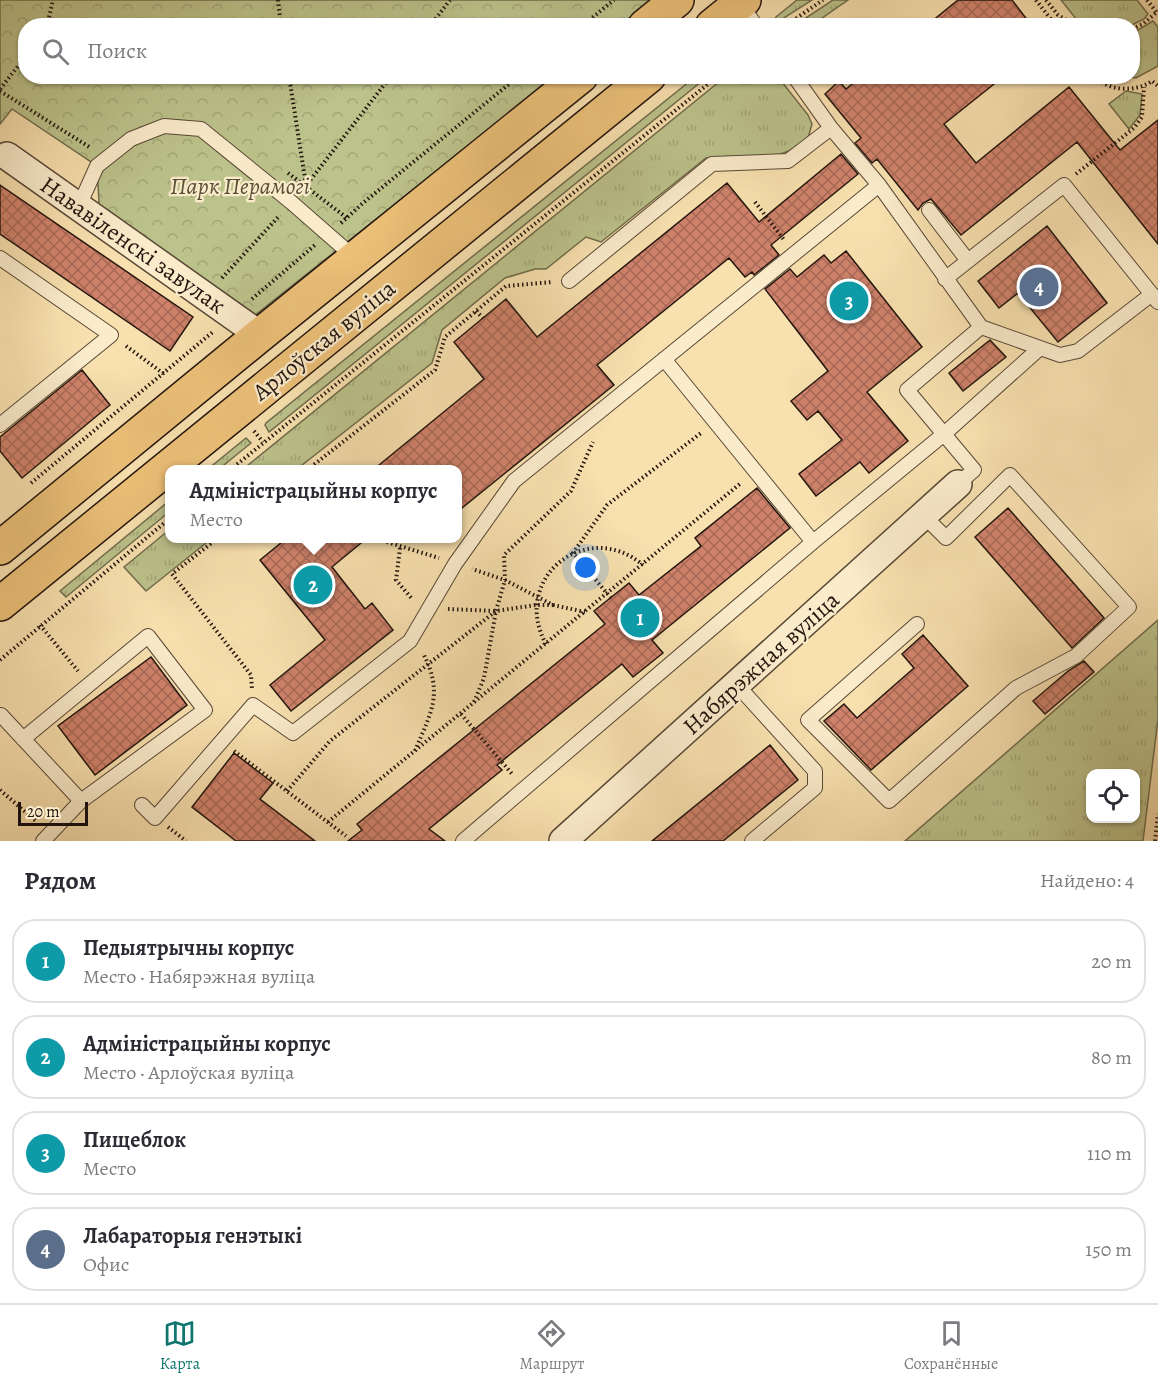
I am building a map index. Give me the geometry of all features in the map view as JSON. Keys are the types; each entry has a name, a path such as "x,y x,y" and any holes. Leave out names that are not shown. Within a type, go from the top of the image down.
{"main road":[{"path":"655,18 677,0"},
{"path":"726,18 745,7"},
{"name":"Арлоўская вуліца","path":"0,548 571,84"},
{"name":"Арлоўская вуліца","path":"171,465 639,84"},
{"name":"Арлоўская вуліца","path":"0,604 165,470"}],"street":[{"name":"Нававіленскі завулак","path":"3,160 79,206 260,335"},
{"name":"Набярэжная вуліца","path":"563,841 958,484"}],"lane":[{"path":"800,84 831,128 879,185 945,279 981,327 1060,356 1078,351 1155,298 1064,185 945,279"},
{"path":"79,206 97,166 131,139 164,126 201,129 355,258"},
{"path":"569,281 712,164 788,161 831,128"},
{"path":"142,805 155,818 253,705 293,733 410,641 455,564 514,481 879,185"},
{"path":"929,210 968,261"},
{"path":"0,258 111,336 0,425"},
{"path":"958,484 974,470 907,390 981,327"},
{"path":"463,841 813,542 944,434 1040,348"},
{"path":"664,359 813,542"},
{"path":"917,624 808,720 890,801 1016,687 1076,656 1129,607 1010,475 946,538 923,515"},
{"path":"23,739 148,636 205,710 81,801 47,836"},
{"path":"738,685 815,771 815,788 752,841"},
{"path":"1,716 81,801"}],"path":[{"path":"49,18 52,0"},
{"path":"278,0 280,18"},
{"path":"436,18 450,0"},
{"path":"592,18 614,0"},
{"path":"797,18 823,0"},
{"path":"1036,0 1050,18"},
{"path":"1046,0 1063,18"},
{"path":"1140,25 1158,13 1147,0"},
{"path":"0,89 18,66"},
{"path":"1106,84 1128,89 1144,87 1158,76"},
{"path":"1152,81 1158,86"},
{"path":"290,84 306,186"},
{"path":"27,486 164,374 363,203 509,84"},
{"path":"236,465 708,84"},
{"path":"1072,177 1134,128 1142,117 1144,87"},
{"path":"313,465 435,370 445,337 506,286 569,281"},
{"path":"476,311 483,318"},
{"path":"111,336 164,374"},
{"path":"694,424 708,441"},
{"path":"254,431 263,442"},
{"path":"573,553 607,505 701,433"},
{"path":"474,703 484,678 496,610 505,580 504,555 572,491 594,440"},
{"path":"328,822 742,484 735,476"},
{"path":"0,660 165,522"},
{"path":"212,543 172,574 251,675 253,705"},
{"path":"387,543 505,580 553,605"},
{"path":"400,548 396,580 419,607 496,610 553,605 585,612"},
{"path":"546,644 537,621 536,605 545,578 565,558 591,548 610,548 628,554 643,565"},
{"path":"573,553 611,598"},
{"path":"287,791 330,741 496,610"},
{"path":"40,625 90,684"},
{"path":"410,641 422,650 429,663 435,690 431,710 414,751"},
{"path":"461,714 514,777"},
{"path":"232,749 346,836"},
{"path":"0,790 35,821 47,836"},
{"path":"1155,841 1158,814"},
{"path":"162,834 175,818"},
{"path":"168,827 186,841"}],"green space":[{"name":"Парк Перамогі","path":"0,0 651,0 629,18 18,18 18,84 546,84 244,324 100,221 97,166 12,109 0,124"},
{"path":"797,0 812,0 784,18 776,17"},
{"path":"833,0 848,0 822,18 806,18"},
{"path":"1061,0 1137,0 1148,14 1140,21 1140,18 1075,18"},
{"path":"1153,21 1158,27 1158,66 1140,76 1140,29"},
{"path":"686,84 698,84 269,432 266,423"},
{"path":"716,84 784,84 808,115 812,124 808,138 791,150 778,155 706,158 601,242 586,237 546,269 535,269 505,278 442,330 432,363 302,465 248,465"},
{"path":"1126,91 1142,94 1140,115 1129,129 1109,104"},
{"path":"246,438 251,443 224,465 213,465"},
{"path":"165,504 165,515 66,597 60,591"},
{"path":"165,533 165,543 206,543 146,591 124,567"},
{"path":"1158,620 1158,719 1143,841 905,841"}],"building":[{"path":"958,0 1012,0 1026,18 936,18"},
{"path":"836,84 842,84 846,89 852,84 994,84 944,124 976,163 1069,87 1120,150 1158,120 1158,244 1077,142 961,235 931,199 923,203 918,210 877,159 872,163 855,143 861,138 825,94"},
{"path":"841,154 858,174 771,245 779,255 754,275 752,272 745,277 729,258 597,365 614,385 462,508 462,465 379,465 484,379 454,342 506,299 537,337 727,183 759,222"},
{"path":"0,185 193,317 170,351 0,234"},
{"path":"1047,226 1107,303 1058,342 1018,293 999,308 978,281"},
{"path":"846,251 922,347 867,392 908,441 869,473 860,462 816,496 799,474 842,440 818,411 807,420 791,401 828,371 765,289 790,269 797,277 824,255 831,263"},
{"path":"990,340 1006,357 963,391 949,373"},
{"path":"82,370 110,405 22,478 0,451 0,437"},
{"path":"757,488 790,528 652,640 663,653 633,677 622,664 497,765 502,770 429,829 445,841 348,841 362,830 357,824 605,624 594,611 629,583 639,595 701,546 695,538"},
{"path":"1008,508 1104,618 1072,648 975,537"},
{"path":"281,543 361,543 332,567 365,609 372,603 393,630 291,711 270,685 325,640 260,560"},
{"path":"923,635 968,686 871,770 824,721 844,704 857,718 914,668 902,654"},
{"path":"151,657 187,705 95,775 58,726"},
{"path":"1084,661 1094,672 1045,714 1033,701 1068,671"},
{"path":"770,745 798,780 723,841 652,841"},
{"path":"234,753 273,783 260,799 315,841 236,841 192,807"}],"place":[{"name":"Лабараторыя генэтыкі","path":"1039,287"},
{"name":"Пищеблок","path":"849,301"},
{"name":"Адміністрацыйны корпус","path":"313,585"},
{"name":"Педыятрычны корпус","path":"640,618"}]}
